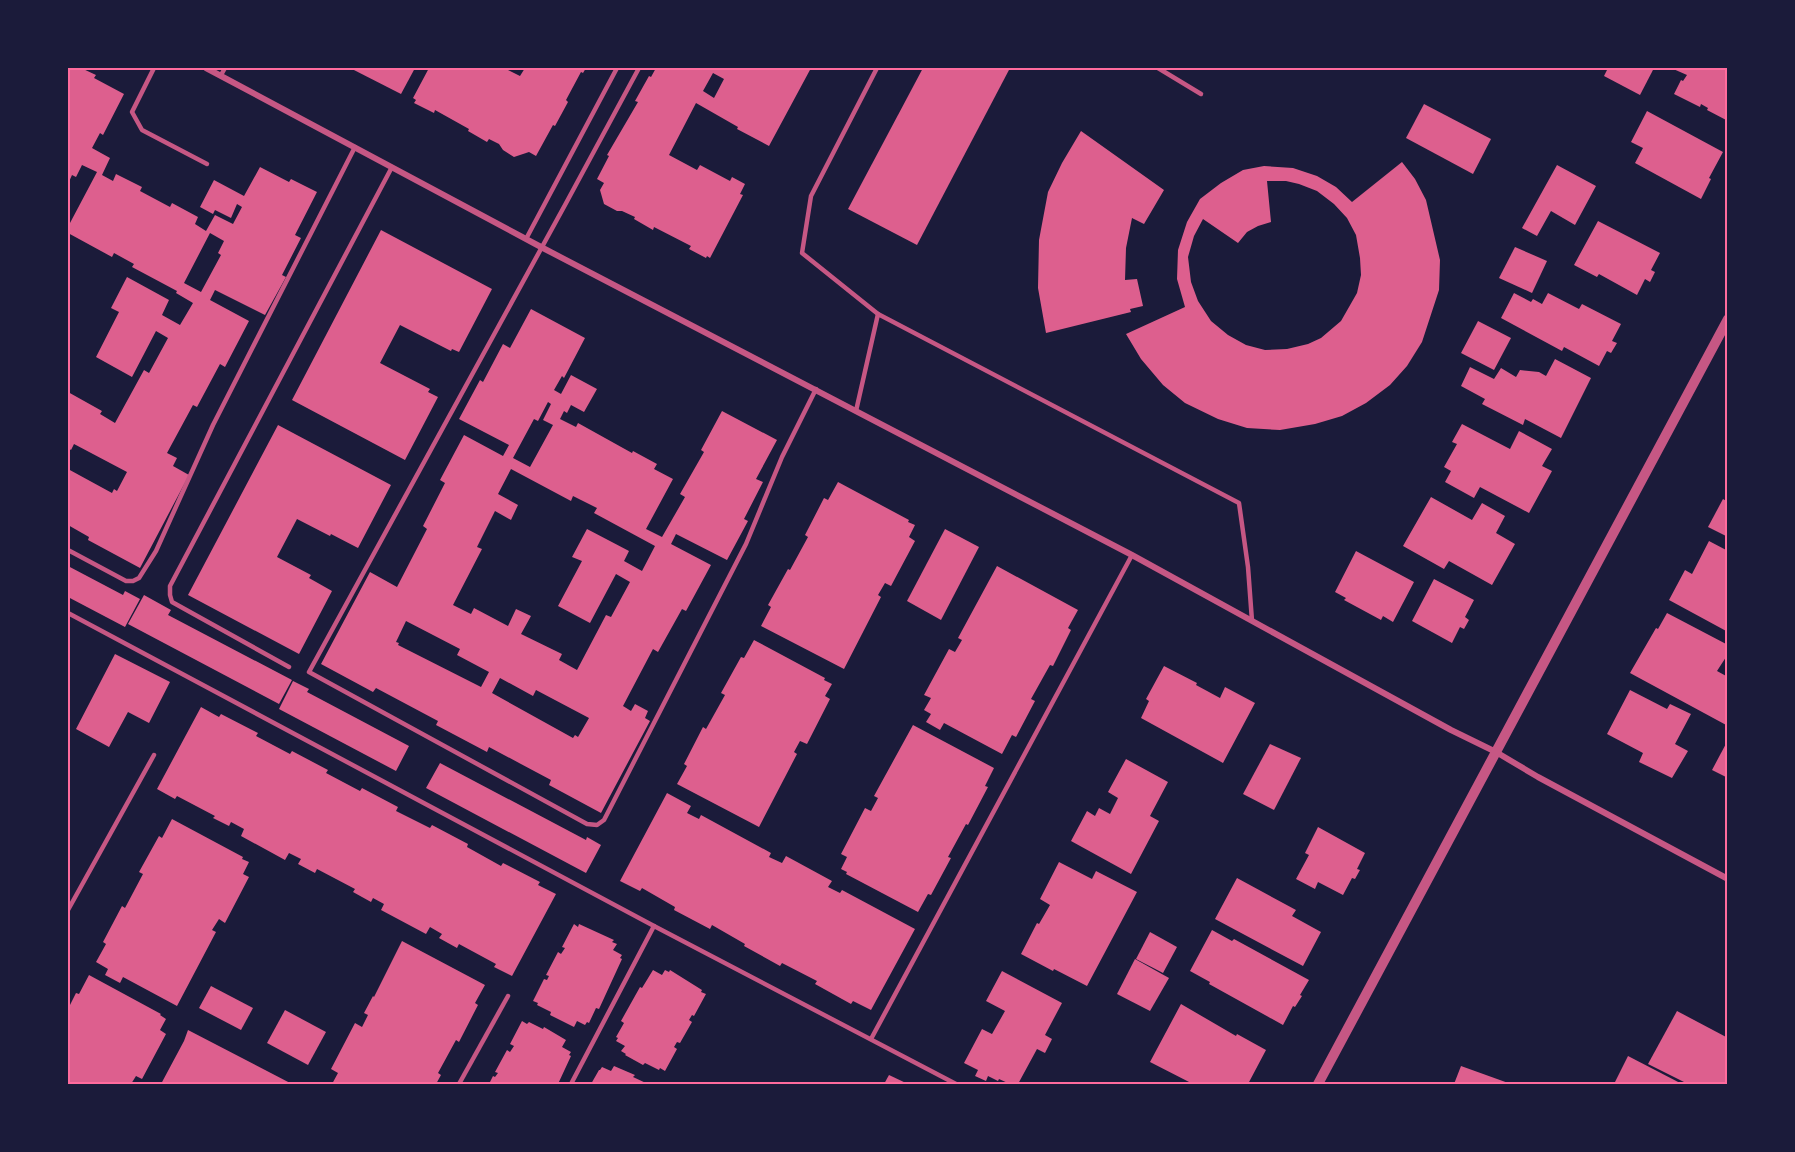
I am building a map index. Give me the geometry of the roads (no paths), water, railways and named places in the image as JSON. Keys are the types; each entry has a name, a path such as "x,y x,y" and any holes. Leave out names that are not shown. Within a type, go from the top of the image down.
{"street":[{"path":"206,68 541,247 1132,555 1728,879"},
{"path":"1318,1084 1728,319"}],"lane":[{"path":"154,68 132,112 142,130 207,164"},
{"path":"221,75 225,68"},
{"path":"526,239 617,68"},
{"path":"639,68 309,672 587,824 597,825 604,820 746,544 782,457 816,389"},
{"path":"877,68 811,196 802,253 878,314 1239,503 1248,567 1252,621"},
{"path":"1158,68 1201,94"},
{"path":"68,550 126,581 139,578 156,551 213,425 355,147"},
{"path":"289,667 172,602 170,586 392,167"},
{"path":"856,411 878,314"},
{"path":"871,1040 1132,555"},
{"path":"68,613 654,926 956,1084"},
{"path":"68,910 154,755"},
{"path":"571,1084 654,926"},
{"path":"459,1084 508,996"}]}
